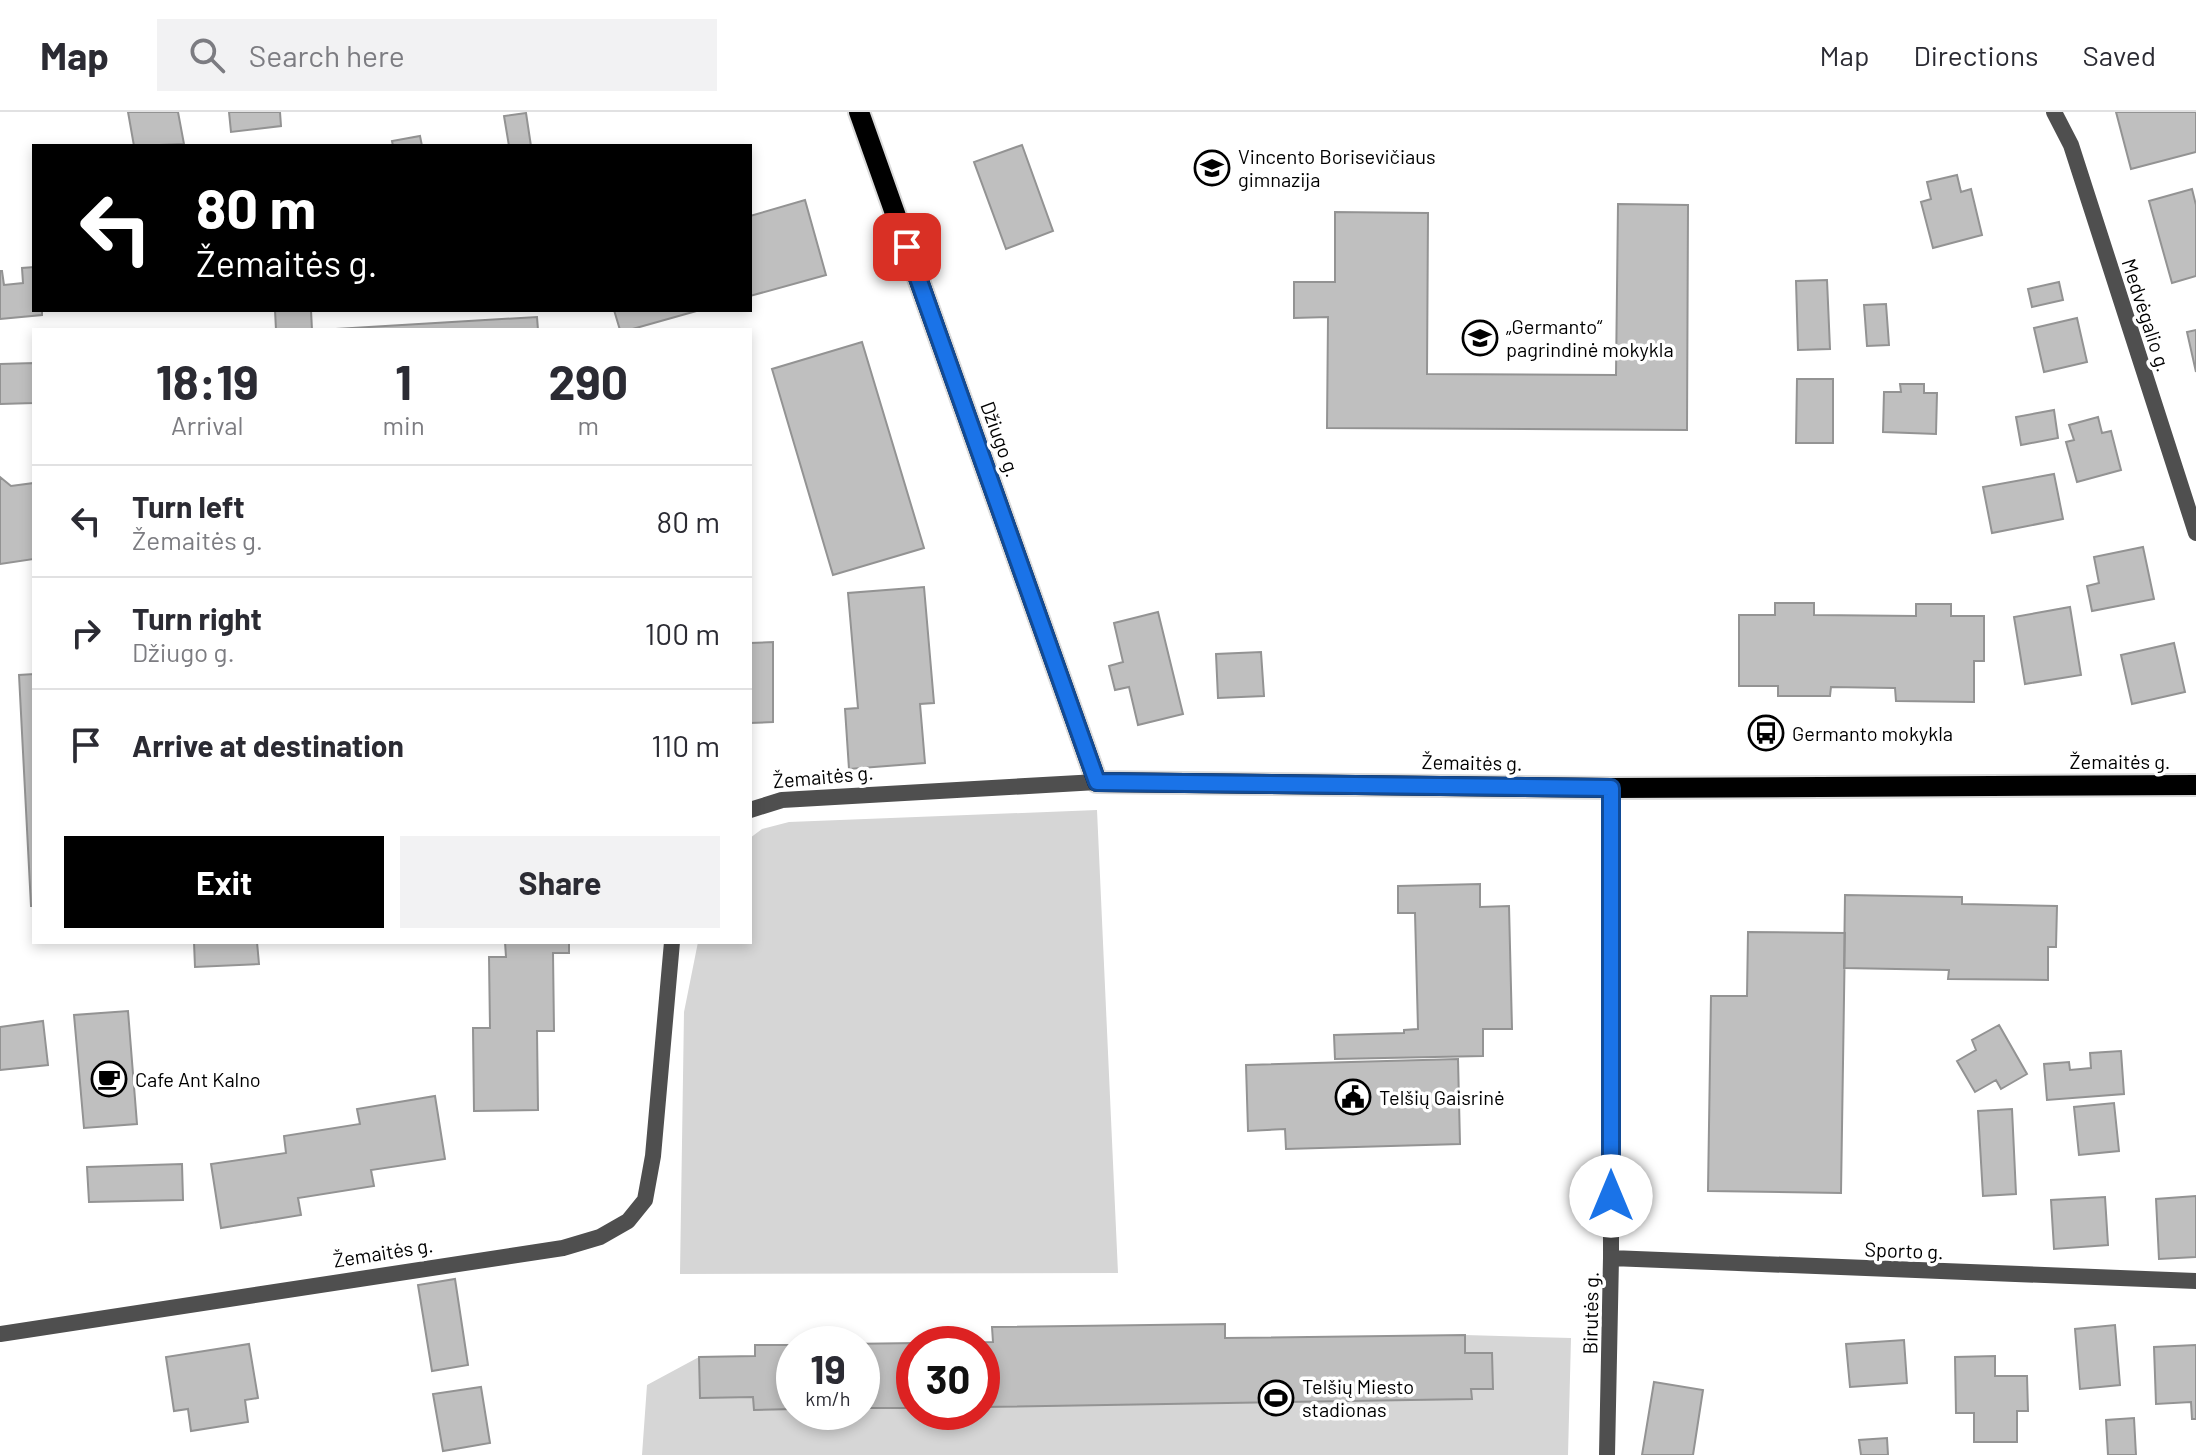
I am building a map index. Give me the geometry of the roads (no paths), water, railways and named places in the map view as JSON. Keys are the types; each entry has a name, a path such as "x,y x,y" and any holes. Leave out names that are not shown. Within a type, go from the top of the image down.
{"main road":[{"name":"Džiugo g.","path":"859,112 1097,782"},
{"name":"Žemaitės g.","path":"1097,782 1611,788 2196,785"}],"street":[{"name":"Medvėgalio g.","path":"2054,112 2071,145 2196,533"},
{"name":"Žemaitės g.","path":"752,809 782,800 1097,782"},
{"name":"Birutės g.","path":"1607,1455 1611,1258 1611,788"},
{"name":"Žemaitės g.","path":"0,1334 563,1248 600,1237 628,1221 645,1200 653,1156 672,944"},
{"name":"Sporto g.","path":"1611,1258 2196,1281"}],"place":[{"name":"Vincento Borisevičiaus gimnazija","path":"1212,168"},
{"name":"„Germanto“ pagrindinė mokykla","path":"1480,338"},
{"name":"Germanto mokykla","path":"1766,733"},
{"name":"Cafe Ant Kalno","path":"109,1079"},
{"name":"Telšių Gaisrinė","path":"1353,1097"},
{"name":"Telšių Miesto stadionas","path":"1276,1398"}]}
